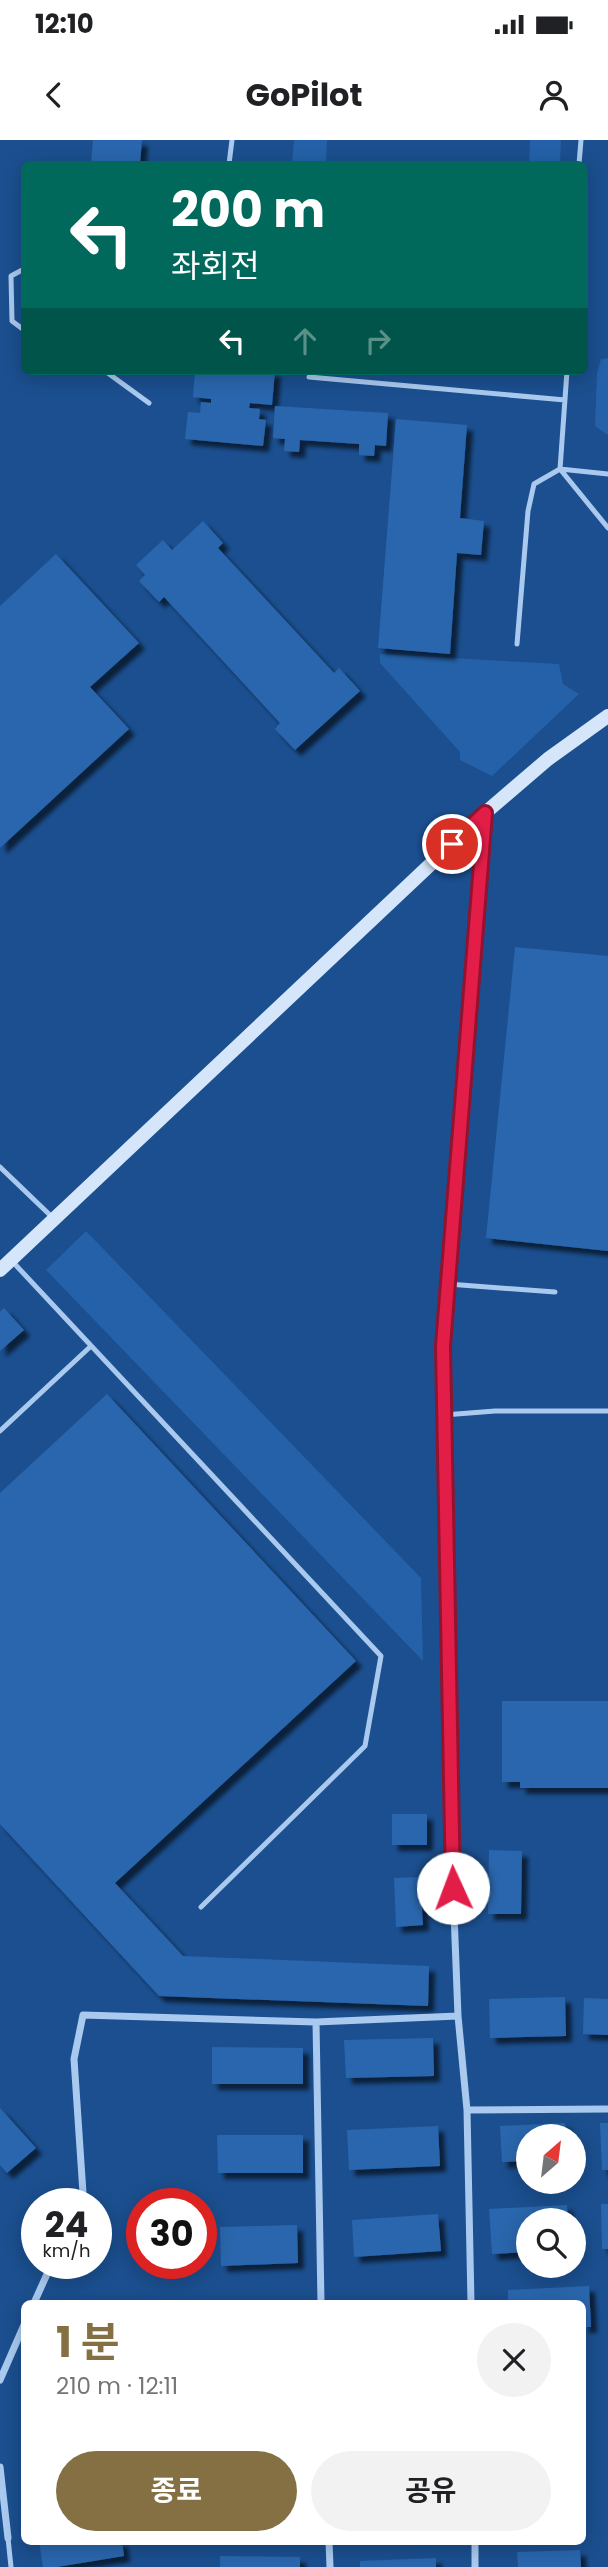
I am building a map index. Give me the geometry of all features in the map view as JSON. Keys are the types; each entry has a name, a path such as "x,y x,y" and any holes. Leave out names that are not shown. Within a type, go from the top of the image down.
{"street":[{"path":"0,1270 485,813 548,759 608,716"},
{"path":"471,2300 467,2109 458,2016 451,1823 443,1346 485,813"},
{"path":"83,2188 74,2059 83,2015 316,2022 458,2016"},
{"path":"316,2022 321,2300"},
{"path":"467,2109 608,2109"},
{"path":"35,2300 45,2279"},
{"path":"0,2380 21,2332"},
{"path":"0,2467 8,2538"},
{"path":"329,2545 330,2567"},
{"path":"475,2545 475,2567"}],"lane":[{"path":"229,161 232,140"},
{"path":"579,161 581,140"},
{"path":"21,271 11,276 12,321 21,328"},
{"path":"110,375 149,403"},
{"path":"567,375 560,470 608,528"},
{"path":"309,377 565,400"},
{"path":"517,643 528,511 534,484 560,470 608,474"},
{"path":"0,1167 55,1220"},
{"path":"11,1260 381,1656 365,1746 201,1907"},
{"path":"448,1284 555,1292"},
{"path":"0,1431 91,1346"},
{"path":"444,1415 495,1411 608,1411"},
{"path":"8,2538 12,2567"}],"shaded area":[{"path":"294,140 327,140 326,161 292,161"},
{"path":"530,140 561,140 560,161 529,161"},
{"path":"608,358 608,435 595,426 597,373 601,359"},
{"path":"380,654 559,664 563,684 579,694 492,776 460,760 460,752 380,663"},
{"path":"86,1231 421,1578 423,1661 46,1270"}],"building":[{"path":"93,140 142,140 140,161 91,161"},
{"path":"195,375 275,375 272,405 250,403 249,408 260,409 259,419 266,420 263,446 185,439 188,412 200,413 201,402 211,403 211,399 193,397"},
{"path":"275,406 388,413 386,446 375,445 374,456 359,455 359,444 300,440 299,452 284,451 285,439 273,438"},
{"path":"396,419 467,425 460,518 484,521 481,555 457,553 450,654 378,648"},
{"path":"203,521 223,543 218,548 334,673 339,668 360,691 295,750 275,729 280,723 164,597 159,602 139,581 145,575 136,565 163,540 172,550"},
{"path":"56,554 139,643 90,687 129,729 0,848 0,606"},
{"path":"515,947 608,956 608,1251 486,1238"},
{"path":"4,1308 24,1330 0,1351 0,1312"},
{"path":"107,1394 356,1661 115,1883 183,1956 429,1966 428,2006 159,1996 0,1824 0,1493"},
{"path":"502,1701 608,1701 608,1788 520,1788 520,1782 502,1782"},
{"path":"392,1814 427,1814 427,1845 392,1845"},
{"path":"489,1850 522,1851 521,1914 488,1914"},
{"path":"420,1877 423,1925 396,1927 394,1878"},
{"path":"565,1997 566,2036 490,2038 489,1999"},
{"path":"584,1998 608,1999 608,2035 583,2034"},
{"path":"433,2038 434,2076 346,2078 344,2040"},
{"path":"212,2047 303,2048 303,2084 212,2084"},
{"path":"0,2108 36,2148 7,2173 0,2165"},
{"path":"600,2123 608,2123 608,2170 602,2170"},
{"path":"516,2125 516,2161 502,2162 500,2126"},
{"path":"438,2126 440,2166 349,2170 347,2130"},
{"path":"217,2135 303,2135 303,2173 218,2173"},
{"path":"601,2204 608,2204 608,2249 602,2249"},
{"path":"567,2205 567,2208 516,2208 516,2253 492,2254 489,2209"},
{"path":"438,2214 441,2251 354,2257 352,2220"},
{"path":"297,2225 298,2263 221,2266 220,2227"},
{"path":"589,2286 591,2327 586,2327 586,2300 508,2300 508,2290"},
{"path":"40,2545 123,2545 124,2556 43,2567"},
{"path":"580,2550 581,2567 518,2567 517,2552"},
{"path":"220,2556 300,2557 300,2567 220,2567"},
{"path":"436,2558 436,2567 360,2567 360,2561"}],"route":[{"path":"452,844 485,813 443,1346 453,1888"}]}
